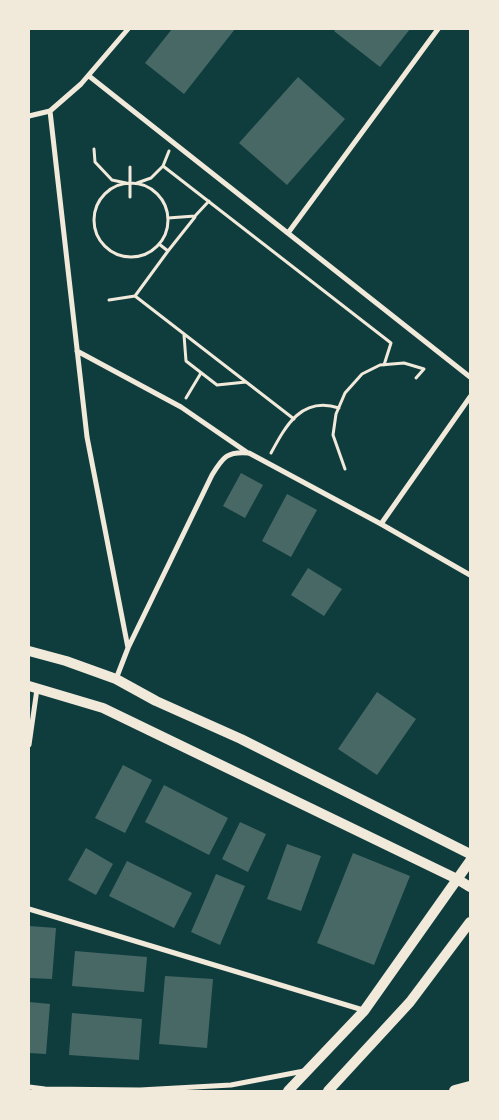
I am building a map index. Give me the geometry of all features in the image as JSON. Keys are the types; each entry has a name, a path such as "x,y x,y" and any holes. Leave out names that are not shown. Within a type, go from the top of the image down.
{"main road":[{"path":"29,651 66,661 116,679 156,701 241,739 470,854"},
{"path":"33,687 103,708 470,887"},
{"path":"288,1091 364,1011 470,861"},
{"path":"328,1091 410,1002 470,922"},
{"path":"455,1091 470,1087"}],"street":[{"path":"29,116 50,111 81,84 128,29"},
{"path":"288,233 438,29"},
{"path":"89,76 470,377"},
{"path":"50,111 87,437 128,648"},
{"path":"77,350 181,407 249,454 381,524 470,575"},
{"path":"381,524 470,396"},
{"path":"116,679 128,648 222,458 236,452 249,454"},
{"path":"29,745 33,687"},
{"path":"29,910 364,1011"},
{"path":"29,1087 45,1089 140,1090 231,1085 309,1071"}],"path":[{"path":"94,150 95,162 112,180 130,183 139,184 151,188 160,197 166,208 168,218 166,233 159,244 149,252 137,257 125,257 113,253 104,246 97,236 94,213 98,202 105,193 115,186 130,183 141,182 151,178 164,166 173,142"},
{"path":"164,166 391,343 384,365"},
{"path":"130,167 130,197"},
{"path":"109,300 134,296 195,216 209,201"},
{"path":"168,218 195,216"},
{"path":"159,244 168,251"},
{"path":"134,296 294,419"},
{"path":"184,335 186,361 201,373 217,385 246,382"},
{"path":"345,469 333,436 339,408 345,393 362,374 384,365 404,363 424,369 416,378"},
{"path":"181,407 201,373"},
{"path":"266,463 284,428 304,409 325,404 339,408"}],"building":[{"path":"172,29 235,29 184,94 145,63"},
{"path":"336,29 410,29 380,67 334,31"},
{"path":"298,77 345,119 287,185 239,143"},
{"path":"241,473 263,485 245,518 223,506"},
{"path":"287,494 317,510 291,557 262,541"},
{"path":"308,568 342,589 324,616 291,595"},
{"path":"377,692 416,719 377,775 338,749"},
{"path":"123,765 152,780 125,833 95,818"},
{"path":"164,785 228,818 209,855 145,822"},
{"path":"240,822 266,834 248,872 222,859"},
{"path":"287,844 321,856 301,911 267,899"},
{"path":"86,848 113,864 96,895 68,880"},
{"path":"353,853 410,876 374,965 317,943"},
{"path":"127,861 192,893 174,928 109,896"},
{"path":"216,874 245,886 220,945 191,932"},
{"path":"29,926 56,928 52,979 29,978"},
{"path":"75,951 147,957 144,992 72,986"},
{"path":"165,976 213,979 207,1048 159,1044"},
{"path":"29,1002 50,1004 46,1054 29,1053"},
{"path":"72,1013 142,1019 139,1060 69,1055"}]}
